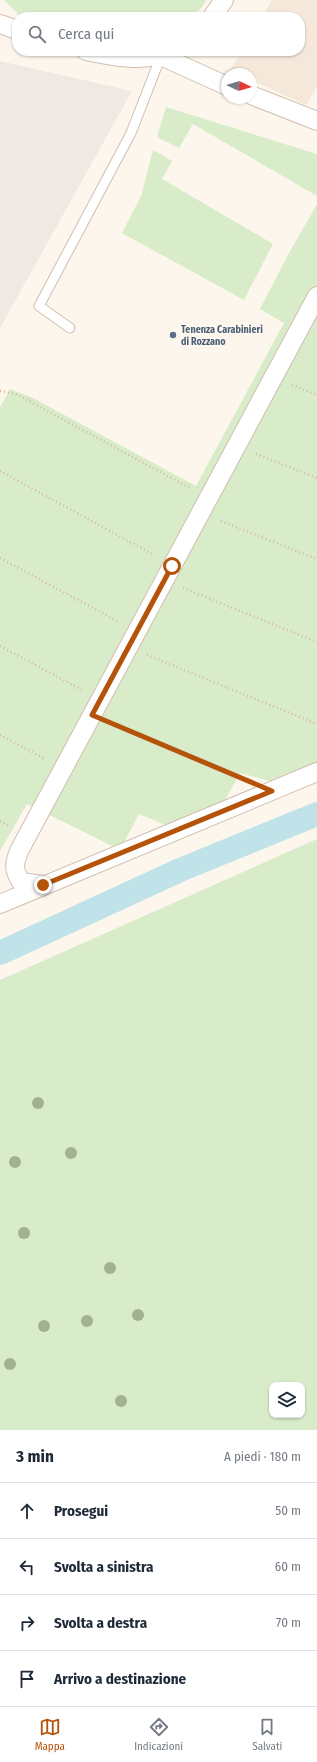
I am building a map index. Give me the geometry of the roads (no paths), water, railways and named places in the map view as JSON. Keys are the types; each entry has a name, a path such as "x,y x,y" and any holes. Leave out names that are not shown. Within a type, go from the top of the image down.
{"street":[{"path":"216,12 224,0"},
{"path":"0,24 12,28"},
{"path":"124,56 139,58 152,56"},
{"path":"170,56 221,83"},
{"path":"257,97 316,119"},
{"path":"43,885 21,882 15,872 15,861 317,296"},
{"path":"0,904 317,772"}],"lane":[{"path":"70,328 39,306 132,133 165,56"}],"waterway":[{"path":"0,953 180,870 317,814"}],"place":[{"name":"Tenenza Carabinieri di Rozzano","path":"173,335"}]}
